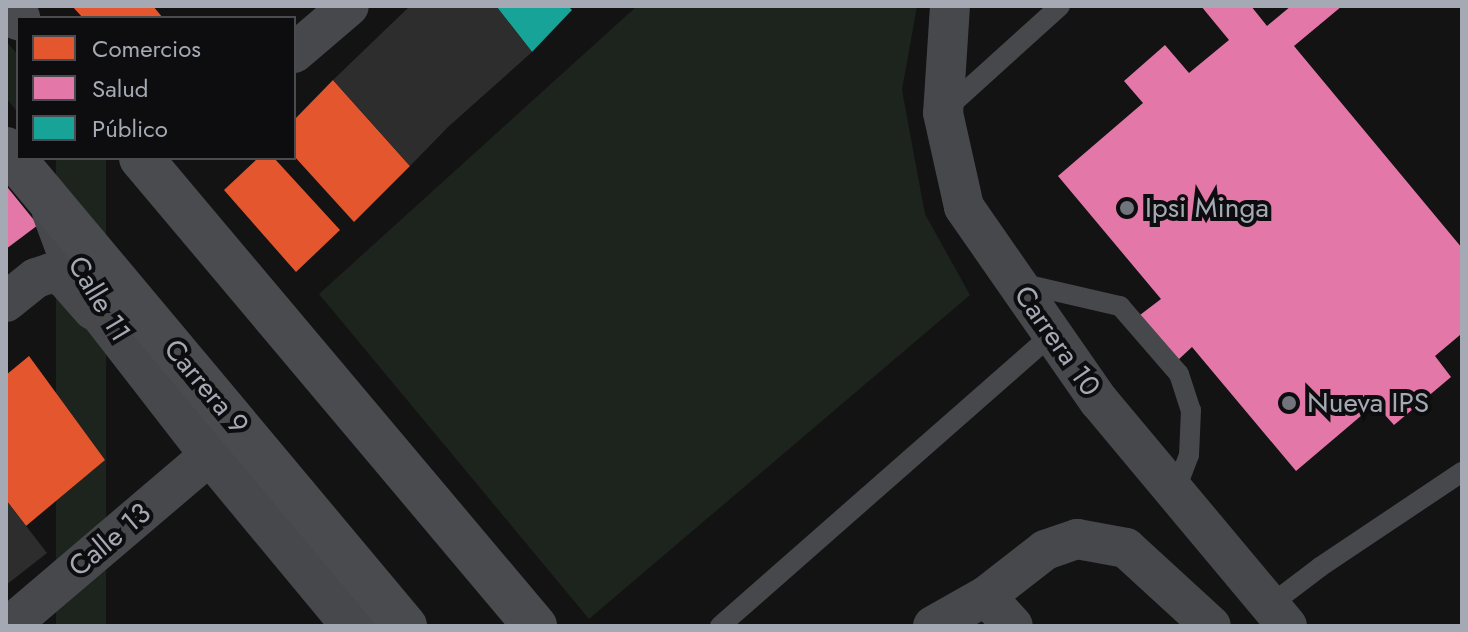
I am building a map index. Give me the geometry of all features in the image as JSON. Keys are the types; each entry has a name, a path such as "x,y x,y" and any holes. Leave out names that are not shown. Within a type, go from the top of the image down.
{"main road":[{"name":"Carrera 9","path":"6,149 405,626"},
{"path":"157,163 535,626"}],"street":[{"path":"296,51 349,6"},
{"name":"Carrera 10","path":"950,6 943,113 964,207 1099,401 1175,492 1266,619"},
{"name":"Calle 11","path":"49,200 79,271 101,312 139,362"},
{"name":"Calle 11","path":"6,302 36,278 51,273 64,277 139,362"},
{"path":"139,362 354,626"},
{"name":"Calle 13","path":"9,626 211,454"},
{"path":"933,626 986,596 1045,550 1077,539 1126,548 1211,626"},
{"path":"986,596 1013,626"}],"lane":[{"path":"943,113 1060,6"},
{"path":"1016,282 1120,306 1179,374 1191,410 1189,455 1175,492"},
{"path":"720,626 1052,334"},
{"path":"1266,619 1331,559 1462,472"}],"shaded area":[{"path":"637,6 917,6 902,90 925,214 970,295 589,619 319,294"},
{"path":"6,41 16,53 16,110 6,98"},
{"path":"56,160 106,160 106,626 56,626"}],"building: Comercios":[{"path":"72,6 153,6 161,16 81,16"},
{"path":"333,80 410,166 354,222 296,158 296,118"},
{"path":"256,160 276,160 340,230 296,272 224,190"},
{"path":"29,356 105,460 26,526 6,500 6,375"}],"building: Salud":[{"name":"Nueva IPS","path":"1201,6 1251,6 1267,26 1291,6 1342,6 1294,46 1462,248 1462,338 1460,335 1435,356 1451,377 1394,425 1375,404 1296,471 1192,347 1178,360 1140,315 1161,299 1058,176 1143,103 1124,81 1165,45 1189,73 1229,40"},
{"path":"6,189 38,225 6,249"}],"building: Público":[{"path":"496,6 568,6 572,10 532,52"}],"building: Otros":[{"path":"410,6 496,6 532,52 448,127 410,166 333,80"},
{"path":"6,500 47,553 6,585"}],"place":[{"name":"Ipsi Minga","path":"1127,208"},
{"name":"Nueva IPS","path":"1289,403"}]}
